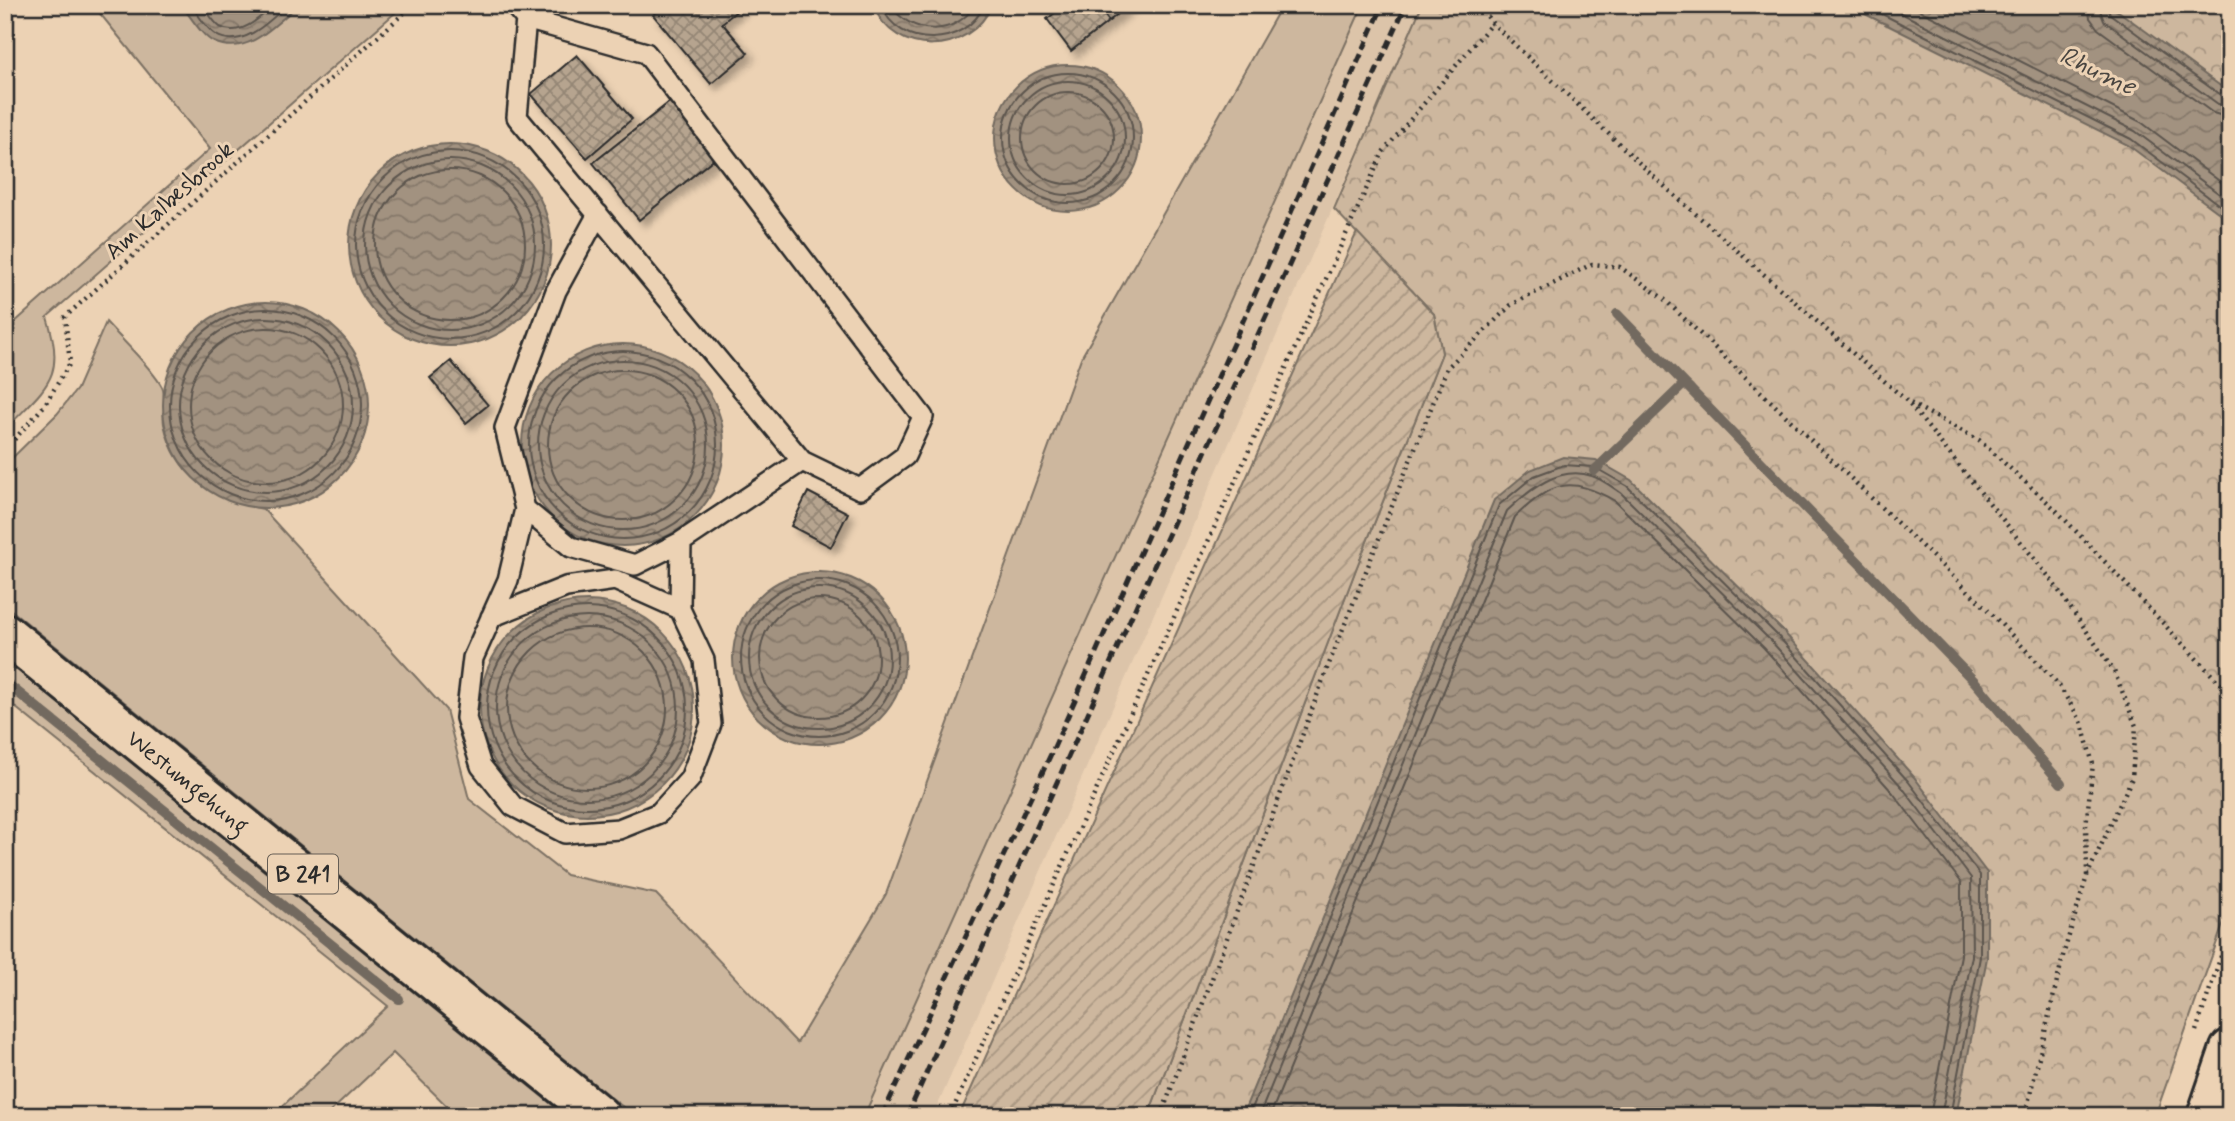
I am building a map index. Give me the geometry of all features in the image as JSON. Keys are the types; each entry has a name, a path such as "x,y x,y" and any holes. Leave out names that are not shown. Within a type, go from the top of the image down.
{"main road":[{"name":"Westumgehung","path":"5,633 600,1116"},
{"path":"2207,1116 2230,1049"}],"lane":[{"path":"523,10 646,53 923,417 905,456 860,489 802,461 517,117 523,10"},
{"path":"598,214 556,291 505,428 525,509 508,580 473,658 466,718 481,766 513,806 565,833 618,829 659,813 690,779 711,724 704,660 680,609 681,542"},
{"path":"525,509 571,547 635,565 681,542 802,461"},
{"path":"491,617 566,587 615,580 680,609"}],"path":[{"name":"Am Kalbesbrook","path":"5,450 44,406 70,363 65,317 413,5"},
{"path":"1479,5 1492,23 1654,177 1908,402 2050,578 2114,671 2136,726 2132,778 2087,876 2064,952 2025,1116"},
{"path":"950,1116 1383,152 1492,23"},
{"path":"1161,1116 1325,674 1447,368 1511,304 1592,264 1620,268 1664,299 1984,607 2058,684 2081,721 2093,764 2086,826 2087,876"},
{"path":"1908,402 1979,440 2045,500 2230,694"},
{"path":"2193,1041 2230,929"}],"shaded area":[{"path":"1363,5 1422,5 933,1116 864,1116"}],"green space":[{"path":"93,5 404,5 47,317 55,355 49,380 5,430 5,331 210,149"},
{"path":"1282,5 1363,5 864,1116 634,1116 5,605 5,465 57,414 77,389 106,322 162,387 164,424 178,459 188,472 213,492 263,509 446,710 469,799 566,875 656,894 797,1043 886,894 1081,358"},
{"path":"1422,5 2230,5 2230,905 2155,1116 1148,1116 1356,569 1442,353 1434,314 1334,209"},
{"path":"1357,232 1434,314 1442,353 1356,569 1148,1116 959,1116"},
{"path":"5,660 566,1116 457,1116 393,1053 326,1116 272,1116 388,1006 5,699"}],"water":[{"path":"181,5 298,5 260,37 238,45 226,46 205,36"},
{"path":"873,5 992,5 981,22 967,34 950,42 932,44 914,42 897,35 883,23"},
{"name":"Rhume","path":"1847,5 2110,5 2230,93 2230,221 2128,145"},
{"path":"1068,65 1096,71 1119,87 1135,110 1141,138 1135,166 1119,189 1096,205 1068,211 1040,205 1017,189 1001,166 995,138 1001,110 1017,87 1040,71"},
{"path":"450,144 489,152 506,161 521,174 534,189 543,206 551,245 543,284 534,301 521,316 506,329 489,338 450,346 411,338 394,329 379,316 366,301 357,284 349,245 357,206 366,189 379,174 394,161 411,152"},
{"path":"266,302 305,310 323,319 339,332 352,348 361,366 369,405 361,444 352,462 339,478 323,491 305,500 266,508 227,500 209,491 193,478 180,462 171,444 163,405 171,366 180,348 193,332 209,319 227,310"},
{"path":"623,344 662,352 695,373 716,406 724,445 716,484 695,517 662,538 623,546 584,538 551,517 530,484 522,445 530,406 551,373 584,352"},
{"path":"1563,457 1596,460 1631,480 1782,630 1914,777 1987,873 1987,958 1956,1116 1242,1116 1494,500 1530,470"},
{"path":"819,572 852,579 879,598 898,625 905,658 898,691 879,718 852,737 819,744 786,737 759,718 740,691 733,658 740,625 759,598 786,579"},
{"path":"587,601 628,609 646,619 662,633 676,649 686,667 694,708 686,749 676,767 662,783 646,797 628,807 587,815 546,807 528,797 512,783 498,767 488,749 480,708 488,667 498,649 512,633 528,619 546,609"}],"building":[{"path":"665,5 744,5 722,23 748,53 711,84 653,15"},
{"path":"1065,5 1096,5 1109,21 1071,51 1047,19"},
{"path":"1096,5 1129,5 1109,21"},
{"path":"577,55 632,119 587,158 531,94"},
{"path":"672,100 717,156 639,220 593,163"},
{"path":"451,361 488,405 466,423 430,378"},
{"path":"808,492 848,513 831,547 791,526"}],"waterway":[{"path":"1617,314 1975,682 2061,783"},
{"path":"1594,471 1684,384"},
{"path":"5,682 399,999"}],"railway":[{"path":"882,1116 1051,754 1383,5"},
{"path":"907,1116 1406,5"}]}
